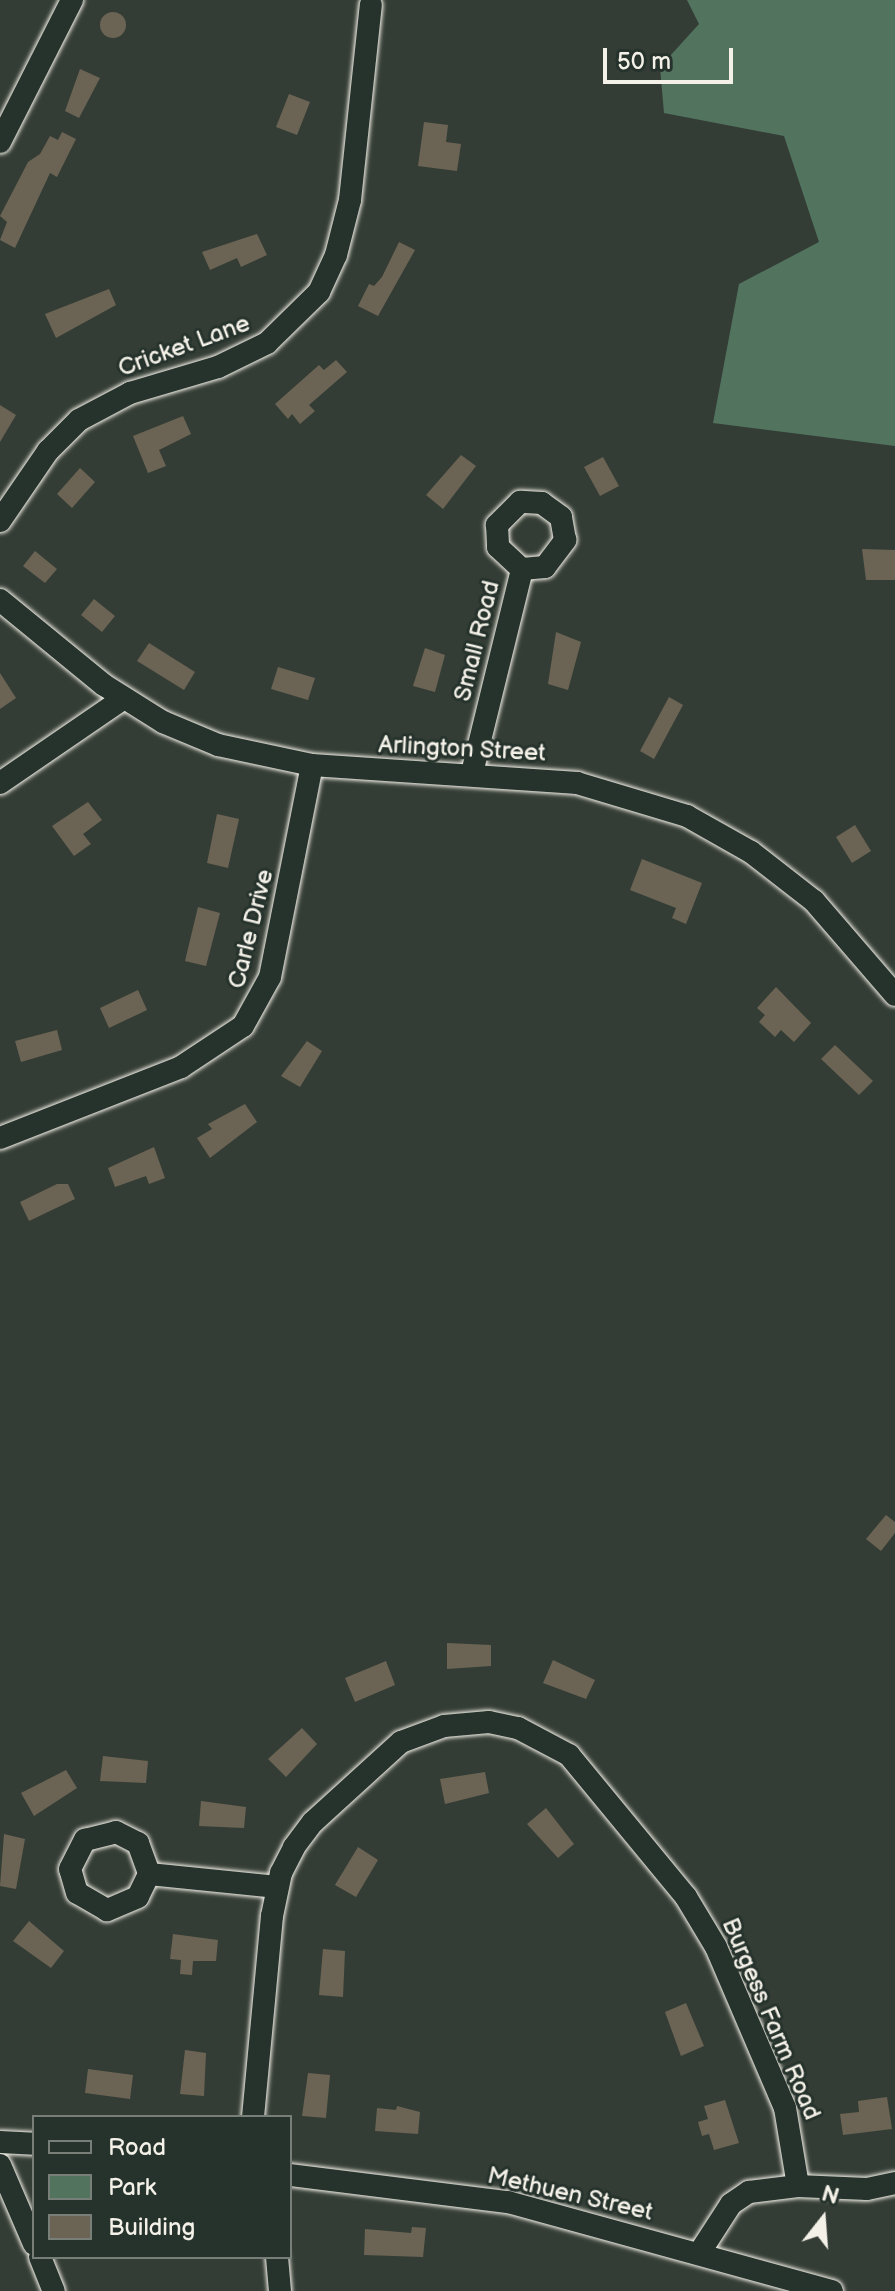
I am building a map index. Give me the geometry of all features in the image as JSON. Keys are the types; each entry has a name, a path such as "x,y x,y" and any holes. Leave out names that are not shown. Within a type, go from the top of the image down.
{"street":[{"path":"0,142 72,0"},
{"name":"Cricket Lane","path":"0,521 48,451 79,420 130,393 218,367 267,343 319,292 336,255 350,200 371,5"},
{"name":"Small Road","path":"472,773 522,569"},
{"name":"Arlington Street","path":"0,600 124,698 190,736 312,765 472,773 613,790 697,822 751,852 814,901 895,995"},
{"path":"0,783 124,698"},
{"name":"Carle Drive","path":"0,1138 181,1067 243,1026 270,977 312,765"},
{"name":"Burgess Farm Road","path":"253,2115 277,1887 308,1828 401,1742 428,1730 472,1722 503,1724 547,1741 579,1765 708,1931 785,2108 798,2186"},
{"path":"149,1874 277,1887"},
{"path":"0,2142 32,2144"},
{"path":"0,2165 32,2239"},
{"name":"Methuen Street","path":"292,2175 508,2202 700,2252 832,2291"},
{"path":"700,2252 739,2197 798,2186 867,2189 895,2183"},
{"path":"41,2259 54,2291"},
{"path":"277,2259 280,2291"}],"green space":[{"path":"687,0 895,0 895,446 713,423 739,284 819,242 784,136 664,113 660,67 699,24"}],"building":[{"path":"113,12 122,16 126,25 122,34 113,38 104,34 100,25 104,16"},
{"path":"80,69 100,78 79,118 65,111"},
{"path":"289,94 310,102 297,135 276,127"},
{"path":"424,122 448,125 446,142 461,144 457,171 418,166"},
{"path":"62,132 76,139 57,177 50,173 15,248 0,240 7,222 0,216 28,162 40,154 50,136 58,140"},
{"path":"257,234 267,255 241,267 237,258 210,270 202,252"},
{"path":"399,242 415,250 378,316 358,306 369,284 374,286 382,277"},
{"path":"109,289 116,305 56,338 45,314"},
{"path":"336,360 347,372 309,405 315,411 300,424 292,414 288,419 275,404 319,365 324,370"},
{"path":"0,405 16,415 0,442"},
{"path":"183,416 191,434 159,450 166,466 148,473 133,436"},
{"path":"461,455 476,466 443,509 426,495"},
{"path":"603,457 619,486 600,496 584,467"},
{"path":"80,468 95,482 72,508 57,494"},
{"path":"862,549 895,550 895,580 866,580"},
{"path":"35,551 57,569 45,583 23,566"},
{"path":"94,599 115,616 102,632 81,615"},
{"path":"556,632 581,642 568,690 548,684"},
{"path":"149,643 195,672 184,690 137,661"},
{"path":"425,648 445,655 435,692 413,686"},
{"path":"278,667 315,678 308,700 271,689"},
{"path":"0,673 16,698 0,709"},
{"path":"669,697 683,705 654,759 640,751"},
{"path":"88,802 102,820 83,834 91,844 74,856 52,826"},
{"path":"217,814 239,819 228,868 207,863"},
{"path":"855,825 871,851 852,863 836,837"},
{"path":"642,859 702,883 686,924 672,918 676,908 630,890"},
{"path":"198,907 220,913 206,966 185,961"},
{"path":"776,987 811,1023 794,1042 781,1030 775,1037 759,1022 765,1015 757,1008"},
{"path":"138,990 147,1010 109,1028 100,1008"},
{"path":"57,1030 62,1050 21,1062 15,1041"},
{"path":"307,1041 322,1051 300,1087 281,1076"},
{"path":"835,1045 873,1081 859,1095 821,1059"},
{"path":"245,1104 257,1122 210,1158 197,1138 212,1129 208,1124"},
{"path":"154,1147 165,1178 149,1184 146,1176 115,1187 108,1168"},
{"path":"57,1184 68,1184 75,1199 29,1221 20,1202"},
{"path":"886,1515 895,1522 895,1533 881,1551 866,1539"},
{"path":"447,1643 491,1645 491,1666 447,1669"},
{"path":"553,1660 595,1680 586,1699 543,1683"},
{"path":"386,1661 395,1685 355,1702 345,1678"},
{"path":"302,1728 317,1744 286,1777 268,1759"},
{"path":"103,1756 148,1761 146,1783 100,1781"},
{"path":"66,1770 77,1788 34,1816 21,1793"},
{"path":"485,1772 489,1793 445,1804 440,1779"},
{"path":"201,1801 246,1807 244,1828 199,1826"},
{"path":"546,1808 574,1844 558,1858 527,1824"},
{"path":"4,1834 25,1839 16,1889 0,1886"},
{"path":"358,1847 378,1860 356,1897 335,1885"},
{"path":"29,1921 64,1951 51,1968 13,1941"},
{"path":"173,1934 218,1940 216,1961 193,1961 192,1975 180,1974 181,1960 170,1959"},
{"path":"323,1949 345,1951 343,1997 319,1995"},
{"path":"686,2003 704,2046 681,2056 665,2012"},
{"path":"185,2050 206,2053 204,2096 180,2094"},
{"path":"88,2069 133,2075 130,2099 85,2093"},
{"path":"308,2073 330,2075 326,2118 302,2116"},
{"path":"887,2097 892,2129 843,2135 840,2114 859,2112 858,2101"},
{"path":"725,2100 739,2143 714,2150 709,2134 702,2136 698,2122 708,2119 704,2106"},
{"path":"397,2106 420,2112 418,2134 375,2131 377,2108 396,2110"},
{"path":"412,2227 426,2228 423,2257 364,2255 365,2229 411,2233"}]}
